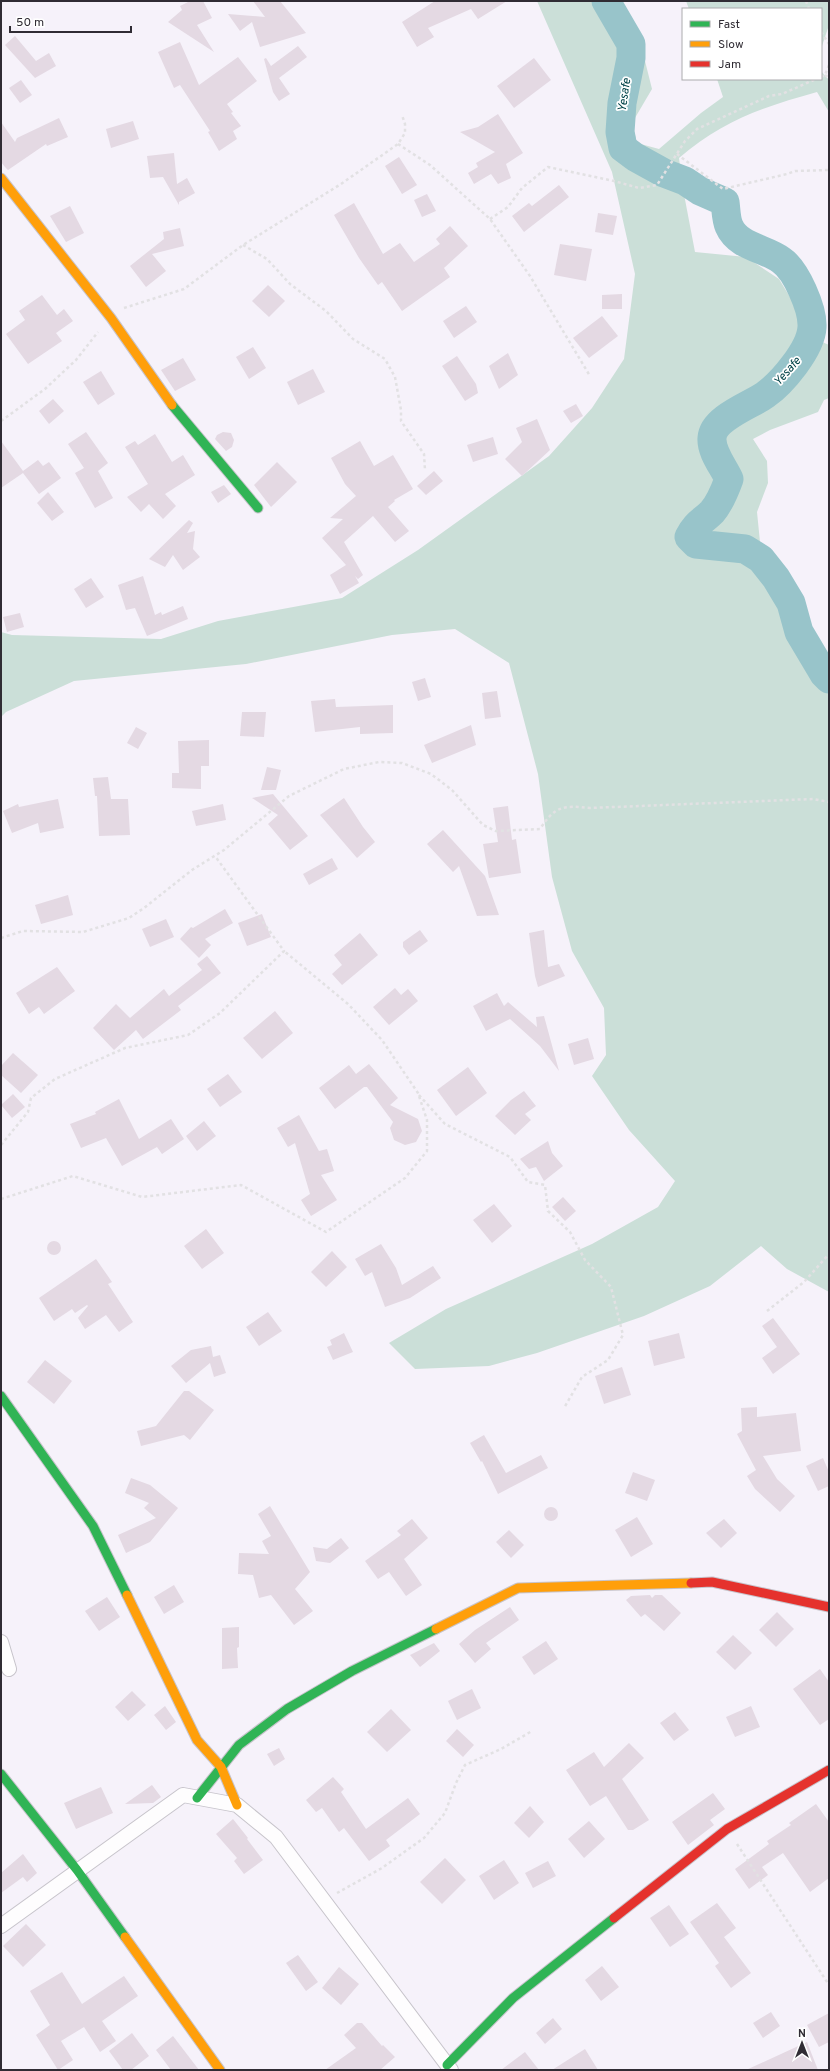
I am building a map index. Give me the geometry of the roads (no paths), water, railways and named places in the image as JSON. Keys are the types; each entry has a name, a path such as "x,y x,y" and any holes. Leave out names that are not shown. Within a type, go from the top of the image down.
{"street":[{"path":"1,178 111,318 167,398 258,508"},
{"path":"1,1396 93,1526 197,1740 221,1767 237,1805 276,1837 449,2068 513,1998 727,1829 829,1770"},
{"path":"197,1798 239,1745 287,1709 352,1671 518,1588 712,1582 829,1607"},
{"path":"1,1642 10,1670"},
{"path":"1,1774 77,1870 220,2070"},
{"path":"1,1926 183,1795 237,1805"}],"waterway":[{"name":"Yesafe","path":"606,1 631,44 631,58 622,103 620,132 623,148 635,157 664,173 685,181 700,191 725,202 728,223 733,233 745,243 775,256 787,265 798,281 810,310 812,327 807,345 787,374 772,390 726,418 714,431 712,438 713,448 729,479 715,508 697,526 689,537 696,544 745,549 761,559 776,578 791,603 799,632 824,674 829,679"}]}
